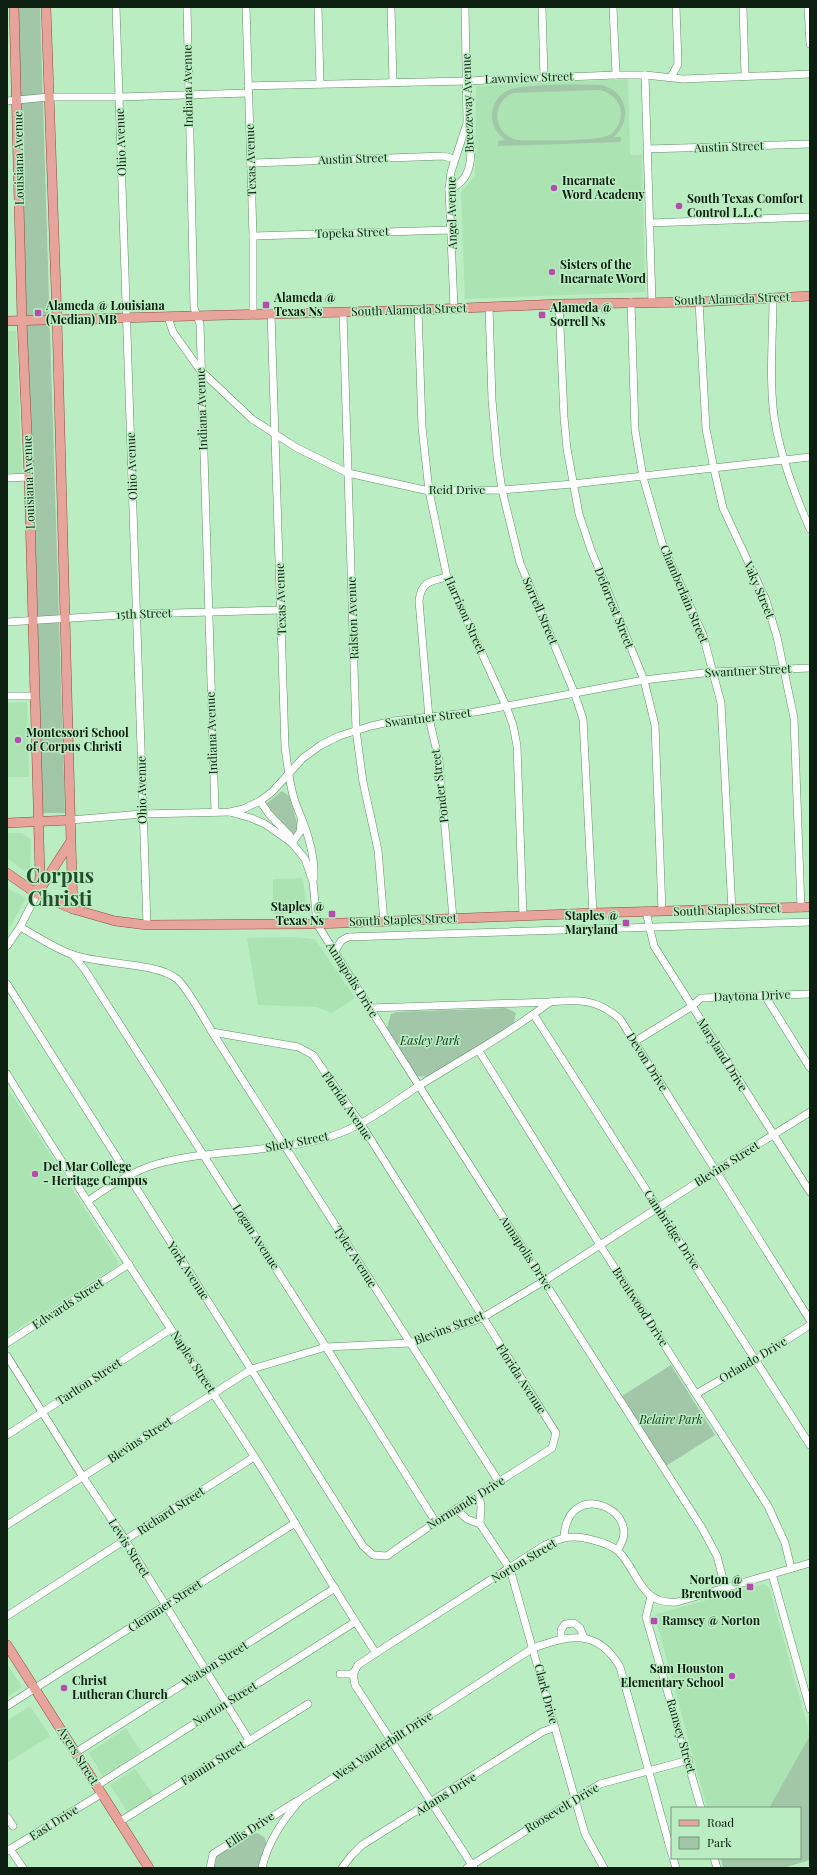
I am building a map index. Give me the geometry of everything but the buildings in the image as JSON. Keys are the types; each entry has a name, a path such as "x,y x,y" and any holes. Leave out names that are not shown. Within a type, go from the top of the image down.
{"main road":[{"name":"Louisiana Avenue","path":"14,7 18,101 22,321 29,477 40,876 37,894"},
{"path":"46,7 57,319 73,909"},
{"name":"South Alameda Street","path":"7,321 418,310 631,302 699,302 810,296"},
{"path":"7,823 71,820"},
{"path":"37,894 71,841"},
{"name":"South Staples Street","path":"7,873 37,894 73,909 115,921 147,925 317,924 593,913 805,908"},
{"name":"Ayers Street","path":"7,1645 148,1868"}],"street":[{"name":"Ohio Avenue","path":"116,7 126,318 138,614 142,814 147,925"},
{"name":"Indiana Avenue","path":"187,7 194,308 200,324 200,370 215,812"},
{"name":"Texas Avenue","path":"246,7 253,236 253,314"},
{"path":"318,7 320,84"},
{"path":"391,7 393,82"},
{"name":"Breezeway Avenue","path":"449,189 462,182 469,167 471,136 467,121 465,7"},
{"path":"542,7 544,77"},
{"path":"613,7 616,75"},
{"path":"671,77 678,64 676,7"},
{"path":"743,7 745,75"},
{"path":"808,7 810,44"},
{"name":"Lawnview Street","path":"7,101 49,97 120,98 320,84 467,81 616,75 645,75 683,79 745,75 810,74"},
{"path":"645,75 652,302"},
{"name":"Angel Avenue","path":"454,308 449,189 454,160 467,121"},
{"name":"Austin Street","path":"647,149 810,144"},
{"name":"Austin Street","path":"251,163 443,156 454,160"},
{"path":"650,223 810,217"},
{"name":"Topeka Street","path":"253,236 451,230"},
{"path":"773,298 774,416 784,460 798,502 810,529"},
{"name":"Chamberlain Street","path":"631,302 635,430 643,477 663,546 703,635 721,703 732,910"},
{"name":"Vaky Street","path":"699,302 706,429 714,469 723,508 766,600 777,637 794,718 805,908"},
{"name":"Deforrest Street","path":"559,304 564,417 573,484 579,514 591,550 644,680 655,725 662,912"},
{"name":"Sorrell Street","path":"489,307 492,400 497,456 502,490 520,564 574,692 583,719 593,913"},
{"name":"Harrison Street","path":"418,310 422,427 429,491 447,577 506,706 513,725 518,746 523,916"},
{"name":"Ralston Avenue","path":"342,312 356,730 363,782 378,850 384,922"},
{"name":"Texas Avenue","path":"271,313 285,748 289,773 299,812 304,820 310,844 314,867 313,882 317,924"},
{"name":"Reid Drive","path":"168,317 173,332 200,370 252,419 275,435 348,473 429,491 502,490 573,484 810,457"},
{"path":"7,478 29,477"},
{"name":"Ponder Street","path":"447,577 426,583 420,590 419,601 429,718 439,761 453,918"},
{"name":"15th Street","path":"7,622 64,617 281,610"},
{"name":"Swantner Street","path":"71,820 142,814 230,812 260,801 272,792 303,758 321,745 356,730 393,721 429,718 506,706 644,680 712,672 810,668"},
{"path":"7,696 34,696"},
{"name":"Texas Avenue","path":"260,801 269,814 290,836 292,843"},
{"name":"Texas Avenue","path":"230,812 265,824 292,843 305,859 313,882"},
{"path":"292,843 301,829 299,812"},
{"path":"7,946 20,927 37,894"},
{"name":"Maryland Drive","path":"646,912 648,927 654,946 810,1192"},
{"path":"335,951 341,942 348,937 810,922"},
{"name":"Annapolis Drive","path":"317,924 418,1086 702,1528 717,1556 725,1587"},
{"path":"20,927 73,955 114,964 155,969 170,974 178,980 212,1032"},
{"name":"Logan Avenue","path":"73,955 85,970 203,1154 435,1521"},
{"name":"York Avenue","path":"7,984 127,1176 252,1369 363,1546 373,1555"},
{"name":"Daytona Drive","path":"634,1042 701,998 810,994"},
{"path":"765,996 810,1068"},
{"name":"Devon Drive","path":"370,1008 576,1000 608,1008 620,1019 810,1320"},
{"name":"Shely Street","path":"88,1201 109,1186 127,1176 156,1164 203,1154 285,1146 324,1139 361,1124 418,1086 479,1051 534,1015 550,1002"},
{"name":"Cambridge Drive","path":"534,1015 810,1445"},
{"name":"Florida Avenue","path":"212,1032 298,1047 313,1055 361,1124 482,1318 556,1433 554,1442"},
{"name":"Tyler Avenue","path":"212,1032 498,1482"},
{"name":"Brentwood Drive","path":"479,1051 600,1245 768,1506 785,1542 792,1568"},
{"name":"Naples Street","path":"7,1074 44,1134 254,1457 355,1622 376,1653"},
{"name":"Blevins Street","path":"7,1525 212,1393 252,1369 326,1347 410,1343 482,1318 544,1281 715,1170 810,1112"},
{"name":"Edwards Street","path":"7,1343 129,1264"},
{"name":"Orlando Drive","path":"696,1394 755,1360 810,1325"},
{"name":"Tarlton Street","path":"7,1435 171,1329"},
{"name":"Lewis Street","path":"7,1356 83,1477 126,1541 165,1606 250,1740"},
{"name":"Normandy Drive","path":"373,1555 387,1556 435,1521 457,1510 552,1448 554,1442"},
{"name":"Richard Street","path":"7,1616 126,1541 254,1457"},
{"path":"478,1496 482,1506 480,1524"},
{"path":"564,1536 565,1523 572,1513 581,1506 599,1505 610,1508 618,1516 623,1525 623,1543 617,1550"},
{"name":"Clark Drive","path":"457,1510 467,1519 480,1524 510,1569 574,1799 585,1834 602,1867"},
{"name":"Clemmer Street","path":"7,1706 295,1523"},
{"name":"Norton Street","path":"353,1674 358,1665 376,1653 510,1569 545,1545 564,1536 587,1538 601,1542 617,1550 643,1589 651,1596"},
{"path":"651,1596 664,1602 677,1602 810,1563"},
{"path":"772,1574 810,1709"},
{"name":"Watson Street","path":"75,1753 335,1588"},
{"name":"Ramsey Street","path":"651,1596 646,1617 689,1760 701,1807"},
{"name":"Norton Street","path":"99,1790 227,1702 355,1622"},
{"path":"561,1639 560,1630 565,1624 574,1623 580,1628 584,1638 602,1645 612,1654 620,1667 671,1852"},
{"name":"West Vanderbilt Drive","path":"262,1868 271,1839 285,1818 301,1799 533,1648 561,1639 584,1638"},
{"path":"340,1674 353,1674 355,1685 393,1740 471,1867"},
{"name":"Fannin Street","path":"119,1822 308,1704"},
{"name":"Adams Drive","path":"342,1868 362,1845 432,1803 542,1732 555,1727"},
{"name":"Roosevelt Drive","path":"471,1867 574,1799 600,1784 689,1760"},
{"name":"East Drive","path":"9,1850 99,1790"},
{"name":"Ellis Drive","path":"210,1868 213,1854 301,1799"},
{"path":"7,1817 13,1826"},
{"path":"9,1850 23,1868"}],"shaded area":[{"name":"Incarnate Word Academy","path":"628,79 630,155 642,155 645,292 465,299 461,192 475,176 476,86"},
{"path":"7,331 16,331 22,473 7,474"},
{"name":"Montessori School of Corpus Christi","path":"27,702 29,777 7,777 7,703"},
{"path":"7,833 22,833 31,839 30,868 23,870 7,858"},
{"path":"303,878 306,906 302,908 299,914 273,914 273,879"},
{"path":"7,888 26,898 7,932"},
{"path":"292,937 315,939 355,998 332,1013 317,1007 258,1005 247,938"},
{"name":"Del Mar College - Heritage Campus","path":"7,1087 118,1261 117,1266 7,1336"},
{"name":"Sam Houston Elementary School","path":"764,1584 769,1587 810,1735 770,1807 707,1807 655,1616 657,1614"},
{"path":"7,1664 22,1687 7,1697"},
{"path":"30,1706 50,1736 7,1763 7,1721"},
{"path":"126,1728 141,1752 103,1777 89,1753"},
{"path":"135,1769 154,1796 128,1813 110,1785"}],"green space":[{"path":"16,7 40,7 65,813 43,813"},
{"path":"553,85 601,85 610,88 622,99 625,114 624,122 614,137 621,137 621,142 498,146 498,141 505,140 499,135 492,122 492,114 497,99 505,92 516,88","holes":["603,91 615,98 621,111 617,128 607,136 578,140 518,140 503,132 499,126 498,111 501,104 513,93"]},
{"path":"282,791 289,796 299,829 295,834 293,834 278,821 266,804"},
{"name":"Easley Park","path":"506,1008 516,1013 513,1025 430,1077 418,1076 414,1073 387,1028 391,1014 397,1012"},
{"name":"Belaire Park","path":"671,1365 715,1435 666,1466 622,1396"},
{"path":"810,1735 810,1860 783,1868 723,1868 721,1859 801,1859 801,1807 770,1807"},
{"path":"257,1833 264,1837 267,1844 259,1868 213,1868 216,1857 252,1834"}],"place":[{"name":"Incarnate Word Academy","path":"554,188"},
{"name":"South Texas Comfort Control L.L.C","path":"679,206"},
{"name":"Sisters of the Incarnate Word","path":"552,272"},
{"name":"Alameda @ Texas Ns","path":"266,305"},
{"name":"Alameda @ Louisiana (Median) MB","path":"38,313"},
{"name":"Alameda @ Sorrell Ns","path":"542,315"},
{"name":"Montessori School of Corpus Christi","path":"18,740"},
{"name":"Staples @ Texas Ns","path":"332,914"},
{"name":"Staples @ Maryland","path":"626,923"},
{"name":"Del Mar College - Heritage Campus","path":"35,1174"},
{"name":"Norton @ Brentwood","path":"750,1587"},
{"name":"Ramsey @ Norton","path":"654,1621"},
{"name":"Sam Houston Elementary School","path":"732,1676"},
{"name":"Christ Lutheran Church","path":"64,1688"}],"district":[{"name":"Corpus Christi","path":"60,888"}]}
